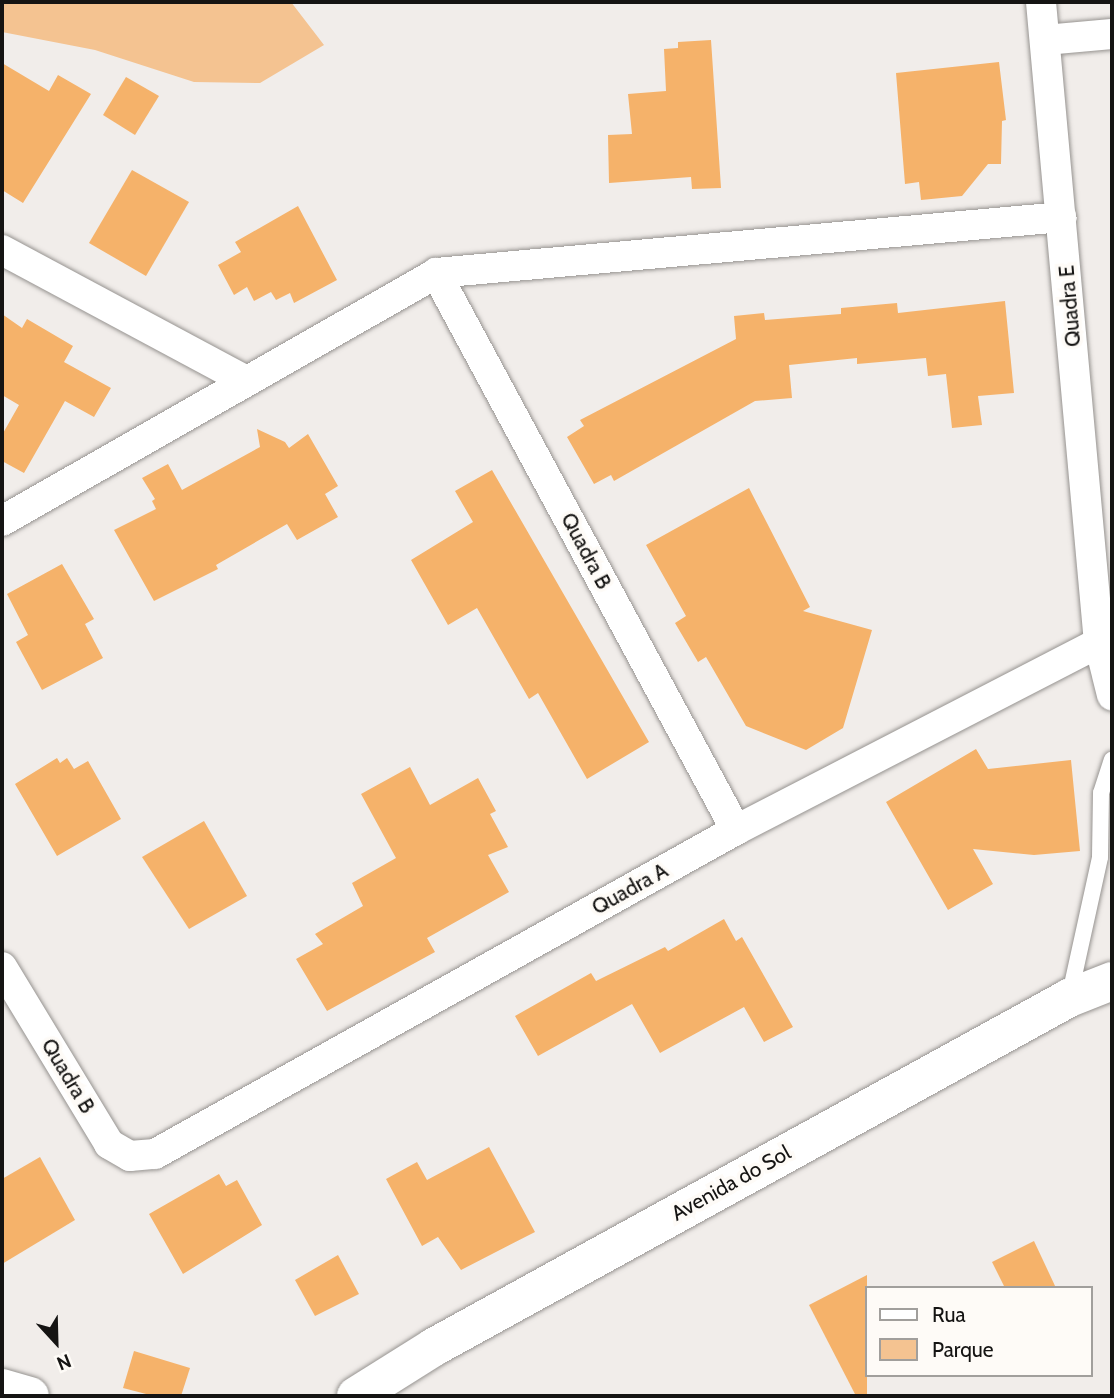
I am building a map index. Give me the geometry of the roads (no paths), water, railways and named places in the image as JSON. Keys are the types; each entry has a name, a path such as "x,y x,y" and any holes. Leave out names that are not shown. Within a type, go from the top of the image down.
{"street":[{"name":"Quadra E","path":"1041,2 1112,695"},
{"path":"1045,40 1112,34"},
{"path":"2,521 244,380 436,273 1062,217"},
{"path":"2,250 244,380"},
{"name":"Quadra B","path":"436,273 736,830"},
{"name":"Quadra A","path":"155,1153 736,830 1105,632"},
{"name":"Quadra B","path":"2,967 109,1144 130,1156 155,1153"},
{"name":"Avenida do Sol","path":"356,1396 434,1347 1069,998 1112,981"},
{"path":"2,1388 30,1396"}],"lane":[{"path":"1069,998 1100,857 1101,793 1112,760"}]}
